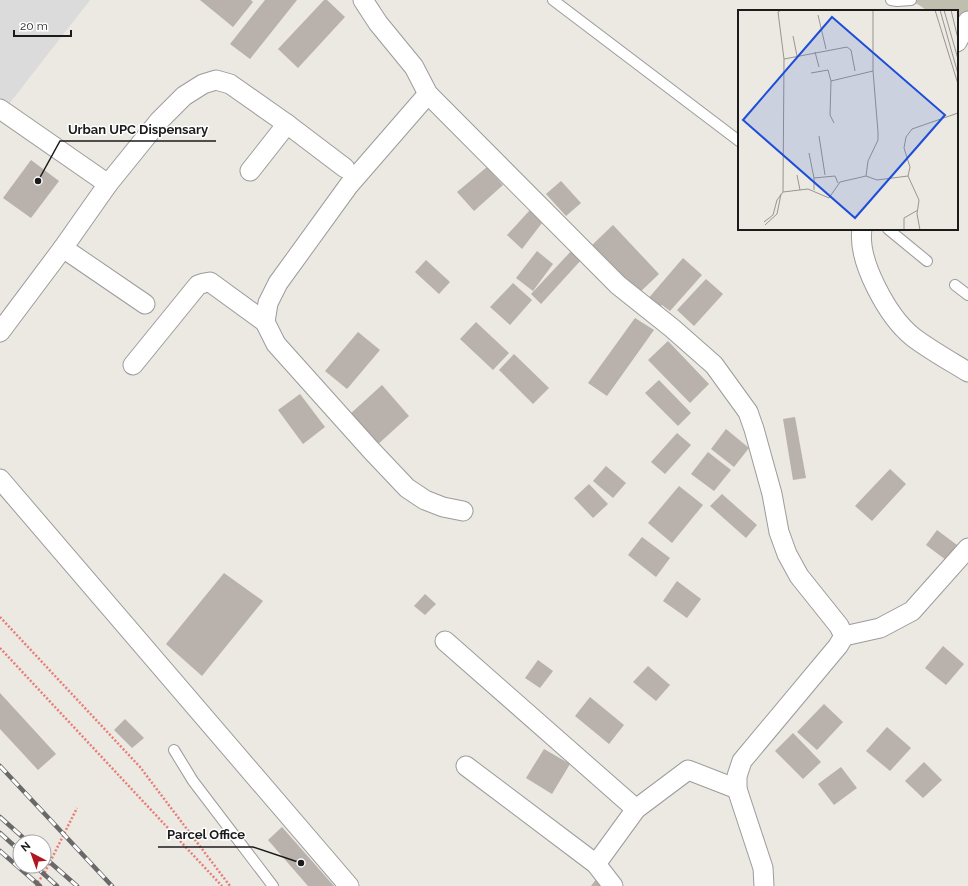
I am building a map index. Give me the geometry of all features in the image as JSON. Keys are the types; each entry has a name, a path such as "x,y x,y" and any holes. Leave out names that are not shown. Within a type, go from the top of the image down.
{"street":[{"path":"363,0 378,23 414,67 428,94 618,285 672,328 714,365 748,412 772,494 779,532 787,554 799,576 839,626 844,636"},
{"path":"958,40 968,21"},
{"path":"0,332 63,248 108,184 159,121 184,96 203,84 216,80 230,84 287,124 345,168"},
{"path":"265,322 268,303 278,283 349,185 428,94"},
{"path":"0,109 108,184"},
{"path":"250,171 287,124"},
{"path":"860,231 870,275 882,299 892,314 913,337 968,372"},
{"path":"63,248 145,304"},
{"path":"132,365 198,285 210,282 265,322 276,344 407,488 425,500 443,507 463,511"},
{"path":"0,479 349,886"},
{"path":"764,886 763,868 737,789 736,776 742,761 838,646 844,636 880,628 912,612 968,548"},
{"path":"445,641 636,809"},
{"path":"466,766 596,864 613,886"},
{"path":"596,864 636,809 688,770 737,789"}],"lane":[{"path":"553,0 738,140"},
{"path":"891,0 911,0"},
{"path":"889,230 926,261"},
{"path":"956,285 968,295"},
{"path":"174,750 193,781 273,886"}],"path":[{"path":"0,617 140,767 230,886"},
{"path":"0,648 222,886"},
{"path":"36,886 44,874 77,808"}],"shaded area":[{"path":"0,0 90,0 5,109 0,105"},
{"path":"911,0 968,0 968,36 958,30 958,10 926,10"}],"building":[{"path":"200,0 251,0 253,2 233,27"},
{"path":"265,0 297,0 250,59 230,44"},
{"path":"324,0 327,0 345,17 298,68 278,49"},
{"path":"31,160 59,181 31,218 3,198"},
{"path":"487,167 503,185 474,211 457,192"},
{"path":"561,181 581,203 566,216 546,194"},
{"path":"530,210 542,223 522,249 507,235"},
{"path":"613,225 659,274 637,295 591,246"},
{"path":"574,248 582,259 541,304 531,294"},
{"path":"537,251 553,264 533,291 516,278"},
{"path":"683,258 702,275 670,311 662,305 658,309 647,300"},
{"path":"426,260 450,282 439,294 415,272"},
{"path":"706,279 723,294 694,326 677,310"},
{"path":"513,283 532,300 510,325 490,307"},
{"path":"635,318 654,330 607,396 588,383"},
{"path":"476,322 509,353 493,370 460,339"},
{"path":"358,332 380,350 347,389 325,371"},
{"path":"668,341 709,384 690,403 648,360"},
{"path":"514,354 549,388 533,404 499,370"},
{"path":"659,380 691,413 678,426 645,393"},
{"path":"382,385 409,416 376,446 349,415"},
{"path":"300,394 325,427 303,444 278,410"},
{"path":"795,417 806,478 793,480 783,419"},
{"path":"726,429 749,448 734,467 711,449"},
{"path":"677,433 691,445 665,474 651,462"},
{"path":"708,452 731,470 714,491 691,474"},
{"path":"606,466 626,483 613,498 593,481"},
{"path":"890,469 906,484 872,521 855,506"},
{"path":"589,484 608,504 593,518 574,498"},
{"path":"679,486 703,505 672,543 648,523"},
{"path":"722,494 757,525 746,538 710,506"},
{"path":"937,530 961,548 950,563 926,545"},
{"path":"642,537 670,558 656,577 628,555"},
{"path":"224,573 263,601 202,676 166,644"},
{"path":"677,581 701,599 687,618 663,601"},
{"path":"425,594 436,604 425,615 414,606"},
{"path":"943,646 964,664 946,685 925,668"},
{"path":"538,660 553,671 540,688 525,678"},
{"path":"648,666 670,685 656,701 633,682"},
{"path":"0,693 56,754 38,770 0,729"},
{"path":"590,697 624,725 609,744 575,716"},
{"path":"824,704 843,722 817,750 797,732"},
{"path":"125,719 144,738 132,748 114,730"},
{"path":"887,727 911,748 890,771 866,751"},
{"path":"793,733 821,762 803,779 775,751"},
{"path":"544,749 570,764 552,794 526,778"},
{"path":"924,762 942,780 923,798 905,781"},
{"path":"841,767 857,788 834,805 818,784"},
{"path":"282,827 334,886 308,886 268,840"},
{"path":"597,878 604,886 591,886"}],"railway":[{"path":"0,766 112,886"},
{"path":"0,817 19,834"},
{"path":"0,833 12,844"},
{"path":"0,851 40,886"},
{"path":"52,864 77,886"},
{"path":"44,874 57,886"}],"place":[{"name":"Urban UPC Dispensary","path":"38,181"},
{"name":"Parcel Office","path":"301,863"}]}
